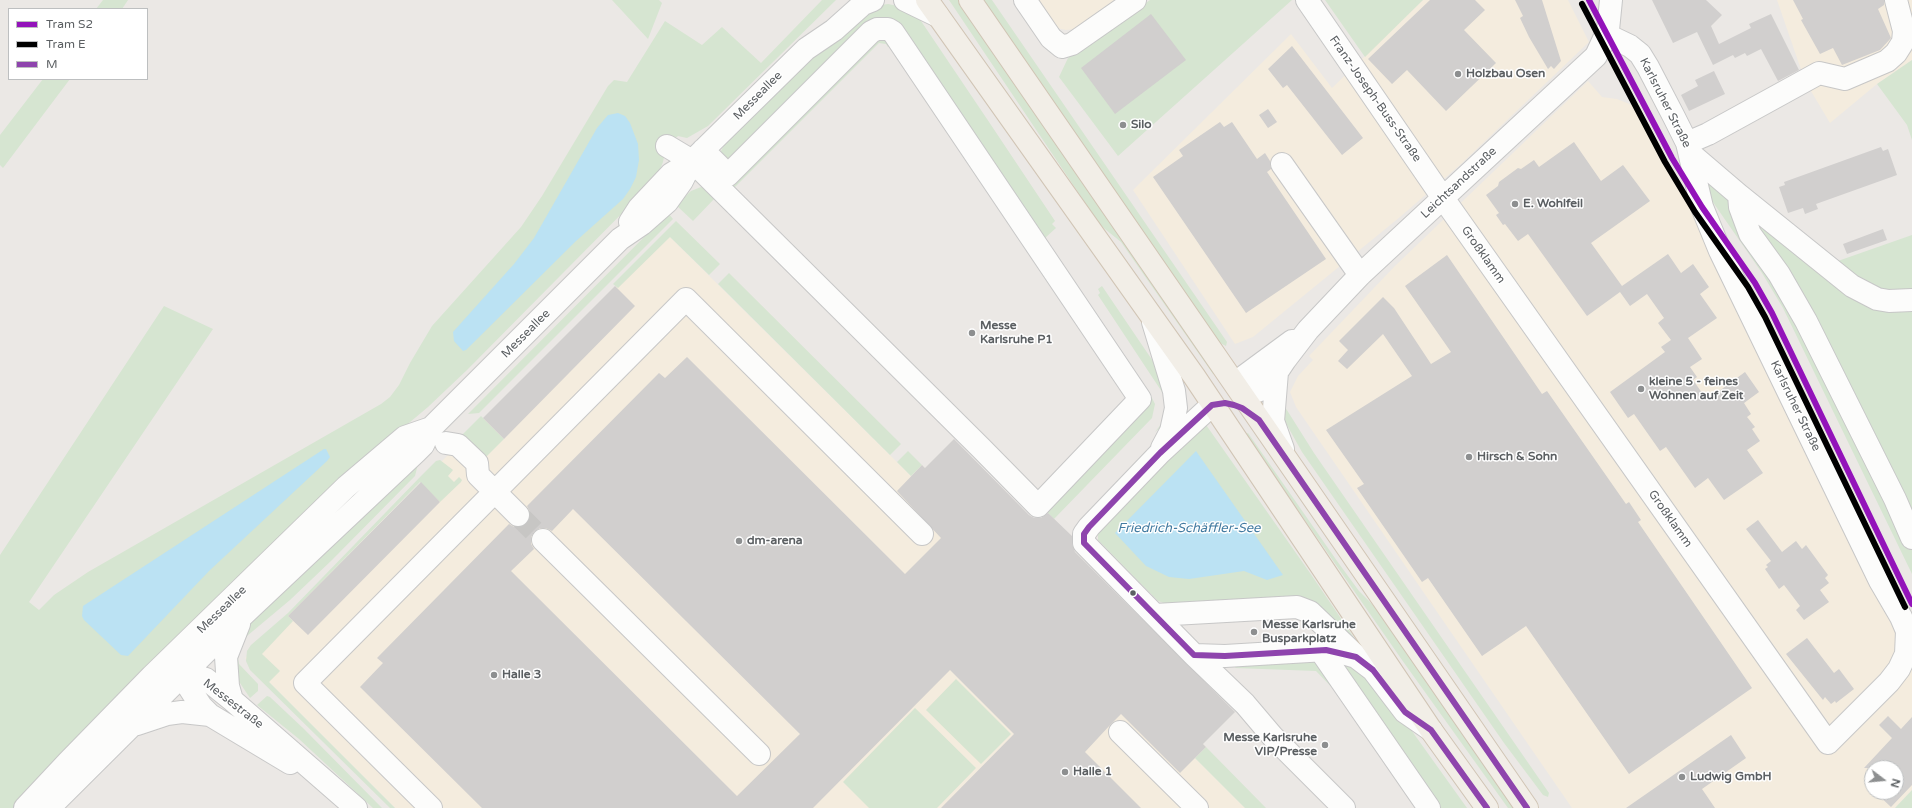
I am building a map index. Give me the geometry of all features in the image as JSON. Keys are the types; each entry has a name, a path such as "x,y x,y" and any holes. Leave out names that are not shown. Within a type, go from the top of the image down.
{"main road":[{"path":"970,0 1229,394 1431,730 1487,808"},
{"path":"932,8 1194,376 1229,394 1260,420 1527,808"},
{"path":"1229,394 1225,403 1242,408 1260,420"}],"street":[{"name":"Messeallee","path":"806,49 828,16 844,0"},
{"name":"Messeallee","path":"49,808 242,616 423,445 439,436 620,239 639,208 671,174 698,156 806,49 834,30 864,4 873,0"},
{"path":"905,0 932,8"},
{"path":"1025,0 1051,38 1062,47 1072,44 1135,0"},
{"name":"Franz-Joseph-Buss-Straße","path":"1306,0 1443,198"},
{"path":"1607,35 1610,24 1611,0"},
{"path":"1689,148 1708,134 1819,74 1845,79 1887,61 1896,53 1903,42 1904,31 1896,0"},
{"path":"667,146 698,156 728,175 871,32 877,29 888,29 893,32 1140,399 1038,506 698,156"},
{"name":"Leichtsandstraße","path":"1229,394 1260,390 1277,372 1308,330 1360,275 1596,56 1607,35"},
{"name":"Karlsruher Straße","path":"1607,35 1630,46 1640,54 1689,148 1702,207 1720,251 1880,580 1901,617 1907,631 1906,654"},
{"name":"Karlsruher Straße","path":"1689,148 1739,195 1852,286 1877,299 1889,301 1912,300"},
{"path":"1282,164 1360,275"},
{"path":"1739,195 1740,207 1750,234 1779,274 1806,321 1892,492 1912,538"},
{"name":"Großklamm","path":"1443,198 1828,743 1889,682 1899,669 1906,654"},
{"path":"431,808 305,683 686,299 922,534"},
{"path":"1152,317 1174,391 1176,408 1170,431 1160,453"},
{"name":"Leichtsandstraße","path":"1229,394 1255,366 1308,330"},
{"path":"1277,372 1273,421 1286,458"},
{"path":"1229,394 1160,453 1084,534 1084,543 1154,615 1245,704 1273,737 1344,808"},
{"name":"Messeallee","path":"25,808 152,676 194,637 346,488 405,437 439,436"},
{"path":"439,436 458,444 477,464 478,474 518,515"},
{"path":"543,540 759,754"},
{"path":"1154,615 1297,607 1310,612 1356,657 1374,670 1404,712 1431,730"},
{"path":"232,700 228,686 226,657 230,642 242,616"},
{"path":"152,676 165,672 186,673 187,654 194,637"},
{"path":"1194,655 1225,656 1320,650 1336,651 1356,657"},
{"path":"1320,650 1430,808"},
{"name":"Messestraße","path":"186,673 206,679 356,808"},
{"name":"Messestraße","path":"186,673 190,689 201,706 210,715 332,788"},
{"path":"134,725 167,714 182,712 210,715"},
{"path":"1120,732 1197,808"}],"shaded area":[{"path":"1037,0 1115,0 1076,29 1066,30 1057,28"},
{"path":"1423,0 1568,0 1589,42 1461,164 1400,217 1253,337 1235,344 1133,190 1291,34 1332,88"},
{"path":"1777,0 1912,0 1912,60 1877,84 1830,123 1805,81"},
{"path":"1588,81 1602,97 1617,99 1632,105 1688,203 1912,667 1912,790 1904,798 1904,760 1864,760 1864,800 1903,800 1895,808 1572,808 1296,407 1290,392 1298,376 1313,360 1309,356 1395,266"},
{"path":"668,235 911,476 922,465 1206,747 1195,758 1245,808 395,808 245,658"}],"green space":[{"path":"103,0 128,0 123,8 97,8"},
{"path":"612,0 659,0 662,3 648,39"},
{"path":"822,0 836,0 708,126 687,138 678,136 662,151 664,157 663,162 656,179 467,370 428,407 354,469 19,808 0,808 0,555 164,306 213,329 29,602 39,610 54,595 88,572 381,404 390,397 399,385 432,326 521,227 542,196 608,86 614,80 627,82 665,21 702,45 722,27 761,63"},
{"path":"949,0 958,0 1216,374 1213,374 1121,242 1100,225"},
{"path":"981,0 992,0 1227,342 1226,346 1218,342"},
{"path":"1150,0 1292,0 1118,156 1059,77 1068,58"},
{"path":"1325,0 1423,0 1365,57"},
{"path":"888,4 903,7 919,18 987,119 1055,221 1052,224 1056,228 1045,238 1149,392 1155,404 1152,418 1054,519 1043,508 1149,398 893,23 732,162 722,159 721,151 726,141 855,15 875,6"},
{"path":"875,39 888,40 891,45 888,47 886,44 879,43 730,192 729,184"},
{"path":"1912,60 1912,140 1907,125 1877,84"},
{"path":"42,80 69,80 3,168 0,165 0,135"},
{"path":"1705,179 1731,192 1912,542 1912,574 1783,308 1762,273 1708,195"},
{"path":"701,187 709,189 716,197 693,221 676,205 691,191"},
{"path":"668,213 673,219 479,413 468,414"},
{"path":"1764,220 1843,285 1912,305 1912,530 1756,223"},
{"path":"676,221 720,264 709,275 670,237 618,288 613,284"},
{"path":"1912,235 1912,296 1880,295 1835,262"},
{"path":"729,273 901,444 890,455 718,284"},
{"path":"1102,286 1161,373 1166,384 1170,397 1169,420 1155,432 1162,423 1166,413 1164,395 1098,295 1100,293 1098,289"},
{"path":"1282,405 1285,407 1314,453 1549,793 1548,797 1543,795 1504,743 1302,452 1283,418"},
{"path":"481,416 504,439 486,457 483,458 462,438 463,434"},
{"path":"1204,422 1359,645 1318,611 1164,603 1158,601 1098,540 1098,530"},
{"path":"1248,433 1337,561 1359,591 1375,607 1517,808 1508,808 1402,660 1245,434"},
{"path":"908,451 922,465 911,476 897,462"},
{"path":"440,460 453,470 448,476 454,482 459,477 462,480 461,482 440,502 420,482 288,616 293,621 262,654 280,671 269,682 395,808 390,808 250,670 246,661 247,651 251,645 288,613 436,461"},
{"path":"418,464 415,476 332,560 290,600 247,636 242,643 238,658 239,664 258,684 258,691 250,698 236,677 233,652 240,635 258,615"},
{"path":"1347,659 1389,699 1467,808 1438,808 1337,661"},
{"path":"1311,660 1317,663 1344,700 1316,671 1235,668 1240,662"},
{"path":"956,679 1011,734 981,764 926,710"},
{"path":"267,696 270,697 304,729 382,808 373,808 299,739 257,705"},
{"path":"915,708 976,768 937,808 869,808 843,782"},
{"path":"1206,747 1266,808 1245,808 1195,758"},
{"path":"1912,790 1912,808 1895,808 1904,800"}],"water":[{"path":"618,113 625,116 630,123 638,144 639,160 636,177 630,189 623,199 576,241 466,350 463,351 454,341 453,332 514,264 534,238 597,128 608,115"},
{"path":"326,449 330,457 327,461 209,571 128,656 121,655 84,620 82,616 83,606"},
{"name":"Friedrich-Schäffler-See","path":"1196,451 1283,575 1267,580 1244,571 1189,579 1169,577 1146,566 1115,533"}],"building":[{"path":"1430,0 1475,0 1485,10 1464,30 1496,63 1446,111 1407,70 1392,84 1368,59"},
{"path":"1515,0 1542,0 1561,61 1554,69 1551,66 1548,69 1529,37 1520,18 1523,16"},
{"path":"1652,0 1706,0 1722,15 1711,26 1719,44 1751,28 1749,24 1771,14 1799,70 1778,81 1761,49 1747,56 1745,53 1735,58 1733,55 1713,65 1697,32 1673,43"},
{"path":"1793,0 1884,0 1884,5 1878,9 1891,38 1880,50 1842,65 1833,48 1820,54 1801,20 1803,19"},
{"path":"1151,14 1186,60 1115,114 1081,68"},
{"path":"1292,46 1363,138 1342,155 1287,85 1283,88 1268,69"},
{"path":"1714,71 1725,94 1689,111 1681,95 1698,86 1695,80"},
{"path":"1268,109 1277,122 1268,128 1259,115"},
{"path":"1220,122 1224,127 1232,122 1257,159 1265,153 1270,161 1271,169 1267,172 1326,259 1246,313 1153,177 1183,156 1179,150"},
{"path":"1574,142 1601,181 1623,165 1650,201 1591,243 1622,286 1668,254 1681,273 1693,264 1709,287 1700,294 1717,318 1688,338 1702,359 1690,367 1697,377 1693,380 1707,400 1745,372 1759,392 1744,403 1751,414 1747,417 1755,427 1752,429 1760,441 1747,450 1763,473 1724,500 1708,478 1695,488 1666,447 1660,451 1634,414 1628,418 1610,392 1665,352 1661,347 1671,340 1658,323 1664,318 1647,294 1630,306 1620,292 1587,316 1528,234 1518,241 1496,215 1499,213 1486,195 1498,186 1499,182 1518,168 1521,169 1534,160 1539,167"},
{"path":"1881,147 1883,151 1888,149 1897,175 1816,204 1818,209 1805,214 1803,208 1788,213 1779,187 1785,185 1784,182"},
{"path":"1883,229 1887,240 1847,254 1843,244"},
{"name":"Hirsch & Sohn","path":"1447,255 1542,394 1547,391 1626,504 1629,502 1641,520 1638,522 1752,688 1629,774 1526,626 1482,656 1428,578 1422,582 1357,488 1364,484 1326,430 1412,376 1383,334 1347,369 1338,361 1348,350 1339,341 1383,297 1394,308 1431,364 1451,352 1405,286"},
{"path":"615,286 635,306 504,439 483,418"},
{"path":"687,357 905,574 941,538 897,491 922,465 925,468 954,439 1029,515 1034,518 1041,518 1048,513 1072,536 1072,544 1075,552 1235,712 1203,744 1206,747 1180,773 1121,714 1111,724 1085,752 1141,808 941,808 1014,734 950,670 813,808 482,808 360,687 383,663 377,658 509,524 514,527 521,527 527,524 530,518 530,512 527,506 659,373 665,378","holes":["573,509 800,734 737,796 511,571 534,549 531,544 531,537 534,532 540,528 546,528 552,531"]},
{"path":"421,482 440,502 308,635 288,616"},
{"path":"1758,520 1782,552 1796,541 1802,549 1806,545 1828,575 1825,578 1829,583 1820,590 1829,602 1804,620 1796,610 1800,606 1784,585 1779,589 1765,569 1768,567 1766,565 1771,561 1746,529"},
{"path":"1807,638 1834,673 1839,669 1854,689 1836,703 1835,701 1831,704 1825,697 1823,700 1786,654"},
{"path":"1888,716 1901,729 1912,717 1912,785 1904,793 1904,760 1871,760 1892,738 1879,725"},
{"path":"1731,735 1746,758 1702,789 1715,808 1626,808"},
{"path":"1884,800 1898,800 1891,807"}],"tunnel":[{"path":"518,515 543,540"}],"tram line":[{"name":"S2","path":"1589,0 1672,158 1702,207 1755,283 1772,313 1912,604"},
{"name":"E","path":"1582,4 1665,162 1695,212 1748,287 1765,317 1905,607"}],"transit line":[{"name":"M","path":"1487,808 1431,730 1405,712 1373,670 1356,657 1326,650 1225,656 1194,655 1084,543 1084,534 1089,527 1160,453 1212,405 1225,403 1234,405 1242,408 1259,420 1527,808"}],"place":[{"name":"Holzbau Osen","path":"1458,74"},
{"name":"Silo","path":"1123,125"},
{"name":"E. Wohlfeil","path":"1515,204"},
{"name":"Messe Karlsruhe P1","path":"972,333"},
{"name":"kleine 5 - feines Wohnen auf Zeit","path":"1641,389"},
{"name":"Hirsch & Sohn","path":"1469,457"},
{"name":"dm-arena","path":"739,541"},
{"name":"Messe Karlsruhe Busparkplatz","path":"1254,632"},
{"name":"Halle 3","path":"494,675"},
{"name":"Messe Karlsruhe VIP/Presse","path":"1325,745"},
{"name":"Halle 1","path":"1065,772"},
{"name":"Ludwig GmbH","path":"1682,777"}]}
